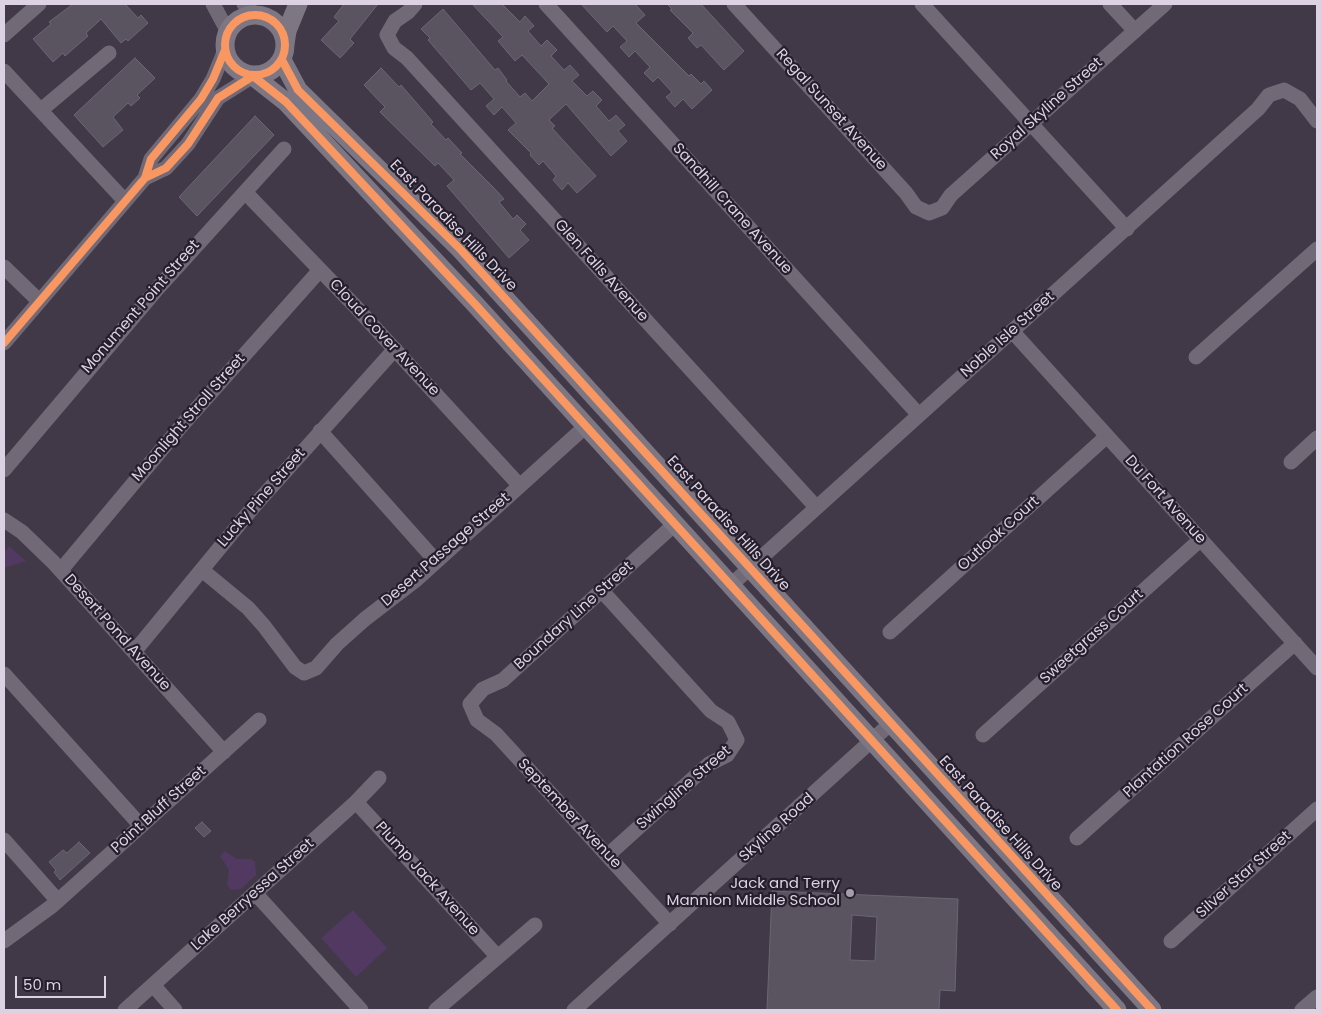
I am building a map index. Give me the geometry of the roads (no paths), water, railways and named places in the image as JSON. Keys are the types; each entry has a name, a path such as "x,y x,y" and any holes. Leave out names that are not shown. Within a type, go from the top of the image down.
{"main road":[{"path":"274,4 250,9 228,32 225,50 234,68 253,76 286,102 732,584 1117,1010"},
{"path":"253,76 270,72 283,52 298,4"},
{"path":"250,9 279,27 283,52"},
{"name":"East Paradise Hills Drive","path":"283,52 298,90 461,250 1152,1010"}],"street":[{"path":"4,35 39,4"},
{"path":"213,4 228,32"},
{"name":"Glen Falls Avenue","path":"415,4 408,12 395,21 387,34 394,48 407,58 816,508"},
{"name":"Sandhill Crane Avenue","path":"546,4 919,415"},
{"name":"Regal Sunset Avenue","path":"734,4 906,193 916,207 929,213"},
{"path":"922,4 1126,228"},
{"path":"1110,4 1135,31"},
{"name":"Royal Skyline Street","path":"929,213 942,208 951,195 1165,4"},
{"path":"145,178 151,158 201,99 213,79 225,50"},
{"path":"41,110 108,53"},
{"path":"4,72 125,201"},
{"path":"4,343 145,178 166,168 188,144 218,98 253,76"},
{"name":"Noble Isle Street","path":"732,584 1258,110 1269,95 1284,90 1300,98 1317,121"},
{"name":"Monument Point Street","path":"4,470 106,347 284,150"},
{"name":"Cloud Cover Avenue","path":"245,192 394,349 520,486"},
{"path":"1196,357 1317,249"},
{"path":"4,267 39,301"},
{"name":"Moonlight Stroll Street","path":"61,570 183,424 320,270"},
{"name":"Du Fort Avenue","path":"1012,331 1317,668"},
{"name":"Lucky Pine Street","path":"134,652 320,431 394,349"},
{"name":"Desert Passage Street","path":"202,570 248,608 295,667 304,673 316,668 337,644 436,561 586,426"},
{"path":"320,431 436,561"},
{"name":"Outlook Court","path":"890,632 1107,436"},
{"path":"1291,462 1317,438"},
{"name":"Desert Pond Avenue","path":"4,520 32,540 61,570 224,752"},
{"name":"Boundary Line Street","path":"470,704 483,689 502,680 676,524"},
{"name":"Sweetgrass Court","path":"983,735 1201,539"},
{"name":"Swingline Street","path":"602,591 711,711 728,722 737,740 728,754 708,764 608,855"},
{"name":"Plantation Rose Court","path":"1077,838 1295,643"},
{"path":"4,674 141,826"},
{"name":"September Avenue","path":"470,704 477,720 496,734 670,924"},
{"name":"Point Bluff Street","path":"4,941 58,901 259,720"},
{"name":"Skyline Road","path":"574,1010 890,724"},
{"name":"Lake Berryessa Street","path":"125,1010 356,802 379,778"},
{"name":"Plump Jack Avenue","path":"356,802 497,956"},
{"name":"Silver Star Street","path":"1171,941 1317,810"},
{"path":"4,840 58,901"},
{"path":"255,894 361,1010"},
{"path":"436,1010 535,925"},
{"path":"153,985 175,1010"},
{"path":"1302,1010 1317,997"}],"place":[{"name":"Jack and Terry Mannion Middle School","path":"850,893"}]}
